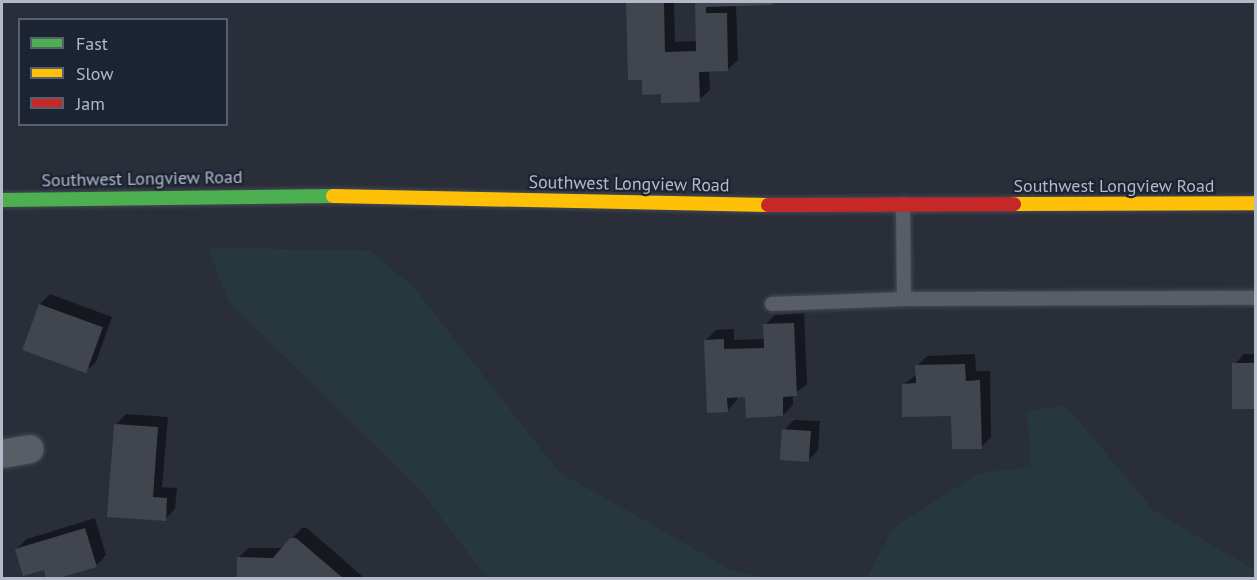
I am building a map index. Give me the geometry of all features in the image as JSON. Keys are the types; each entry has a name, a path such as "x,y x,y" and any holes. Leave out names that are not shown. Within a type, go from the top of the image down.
{"street":[{"name":"Southwest Longview Road","path":"2,200 266,195 769,205 1256,203"},
{"path":"2,454 30,449"}],"lane":[{"path":"903,204 904,299"},
{"path":"772,304 904,299 1256,298"}],"shaded area":[{"path":"207,247 371,251 415,289 559,472 733,571 766,578 487,578 422,492 229,302"},
{"path":"1066,406 1154,511 1255,570 1255,578 867,578 893,528 979,473 1031,467 1027,410"}],"building":[{"path":"626,2 664,2 665,52 696,51 695,2 772,2 773,5 706,7 706,13 727,13 728,71 699,72 700,102 661,103 661,94 642,95 642,80 628,80"},
{"path":"39,304 103,327 86,373 22,350"},
{"path":"794,323 797,396 783,397 783,416 746,418 745,397 727,398 728,412 707,413 704,340 724,339 724,349 764,348 763,324"},
{"path":"1232,363 1256,363 1256,409 1232,409"},
{"path":"965,364 966,381 980,380 982,449 952,449 951,416 902,417 902,384 916,383 915,365"},
{"path":"114,424 158,427 153,497 167,498 166,521 107,517"},
{"path":"782,429 811,431 809,462 780,460"},
{"path":"85,528 97,567 59,578 46,578 44,570 23,576 15,549"},
{"path":"290,538 296,538 343,578 237,578 237,557 273,558"}],"traffic: fast":[{"path":"2,200 333,196"}],"traffic: slow":[{"path":"333,196 768,205"},
{"path":"1014,204 1256,203"}],"traffic: jam":[{"path":"768,205 1014,204"}]}
